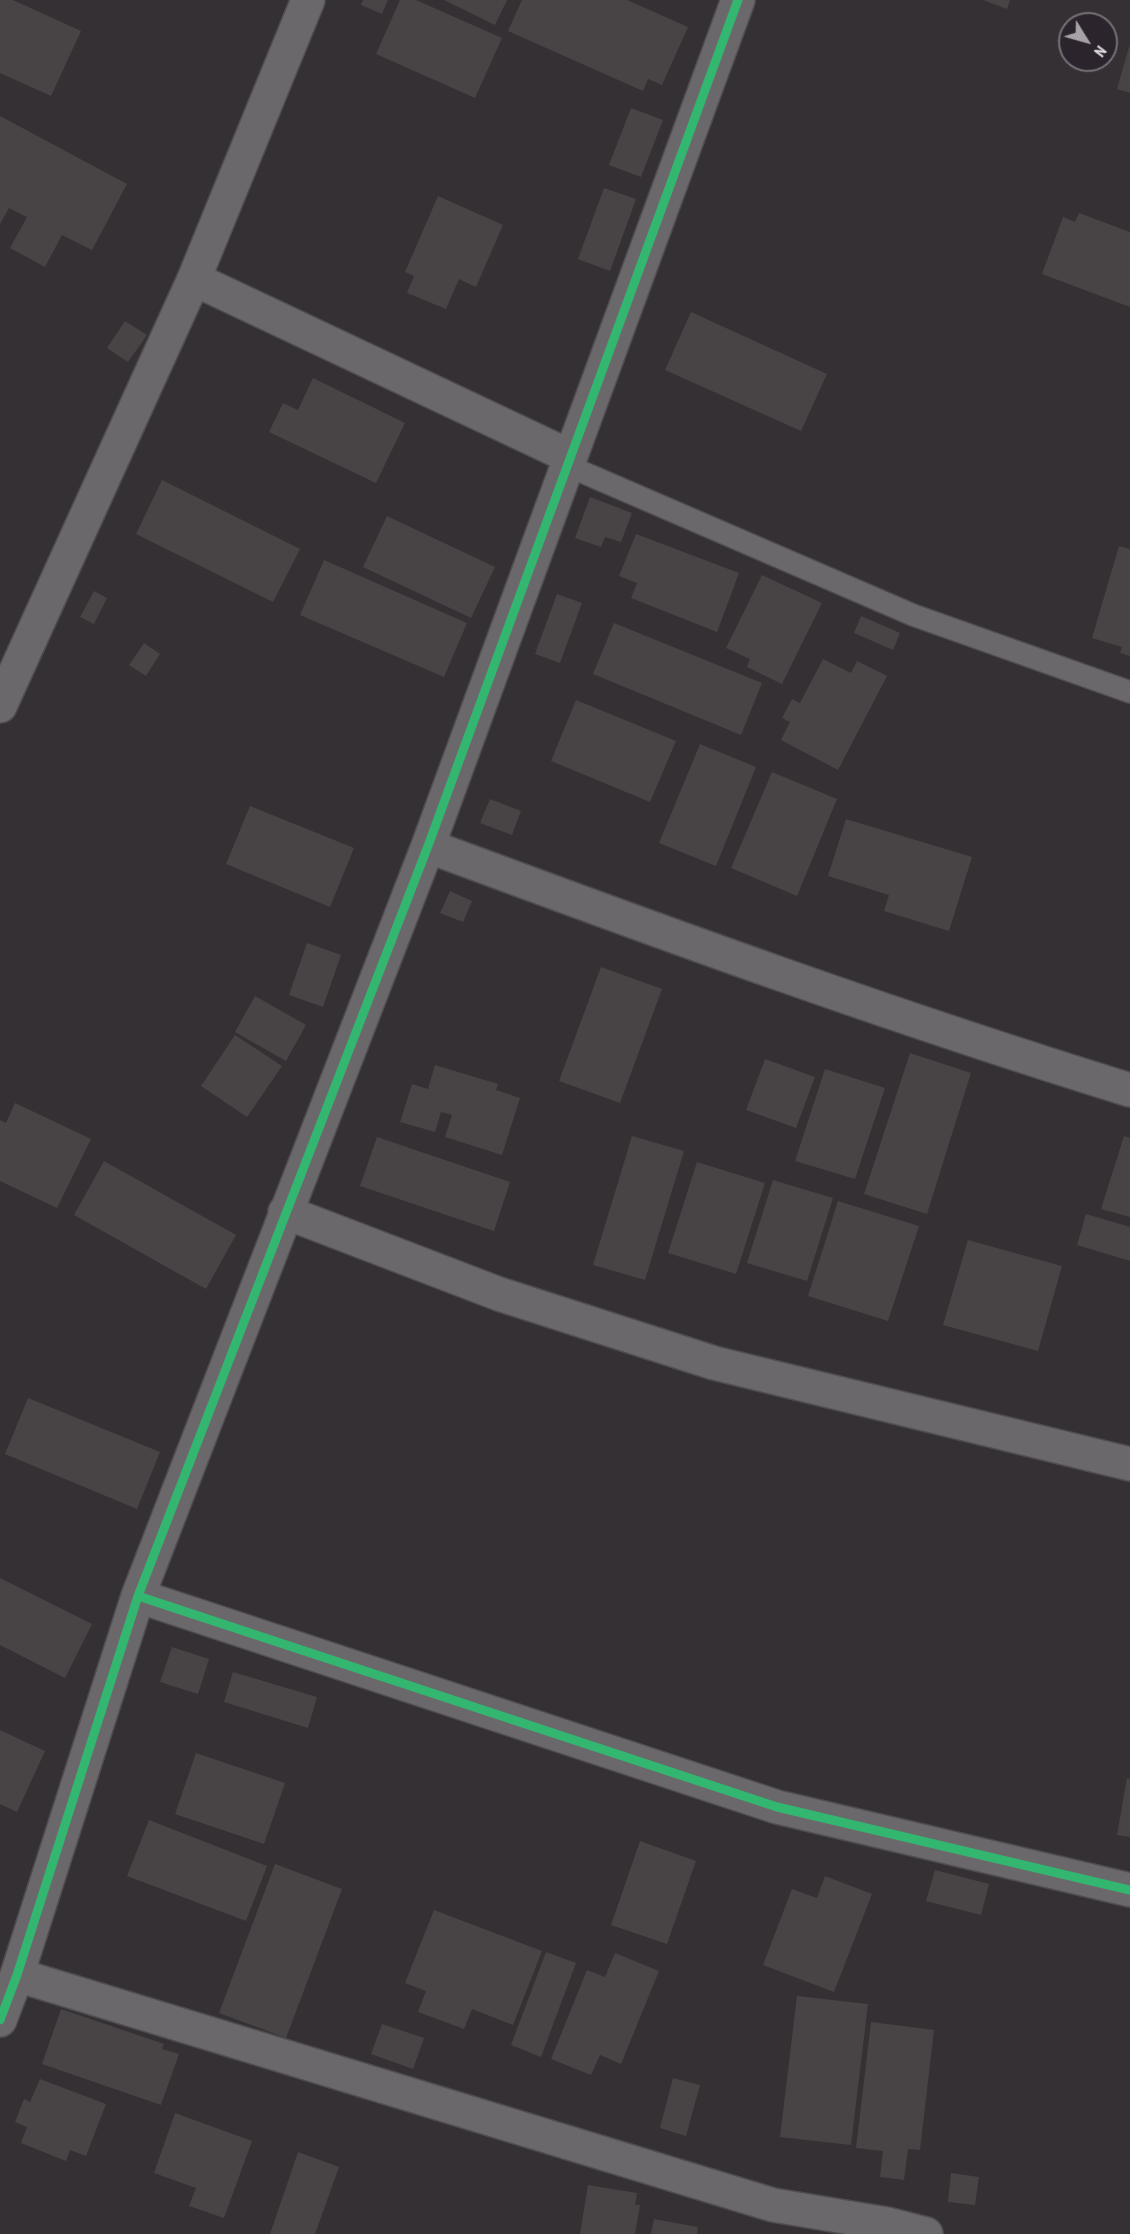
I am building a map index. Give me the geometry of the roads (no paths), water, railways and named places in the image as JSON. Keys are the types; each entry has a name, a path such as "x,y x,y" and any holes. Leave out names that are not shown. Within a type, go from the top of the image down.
{"street":[{"path":"0,706 194,279 308,0"},
{"path":"0,2020 17,1975 138,1596 428,846 738,0"},
{"path":"194,279 568,461"},
{"path":"428,846 706,948 1130,1090"},
{"path":"285,1212 499,1294 714,1363 1130,1464"},
{"path":"138,1596 777,1807 1130,1890"},
{"path":"17,1975 773,2205 888,2224 926,2234"}],"lane":[{"path":"568,461 913,615 1130,692"}]}
